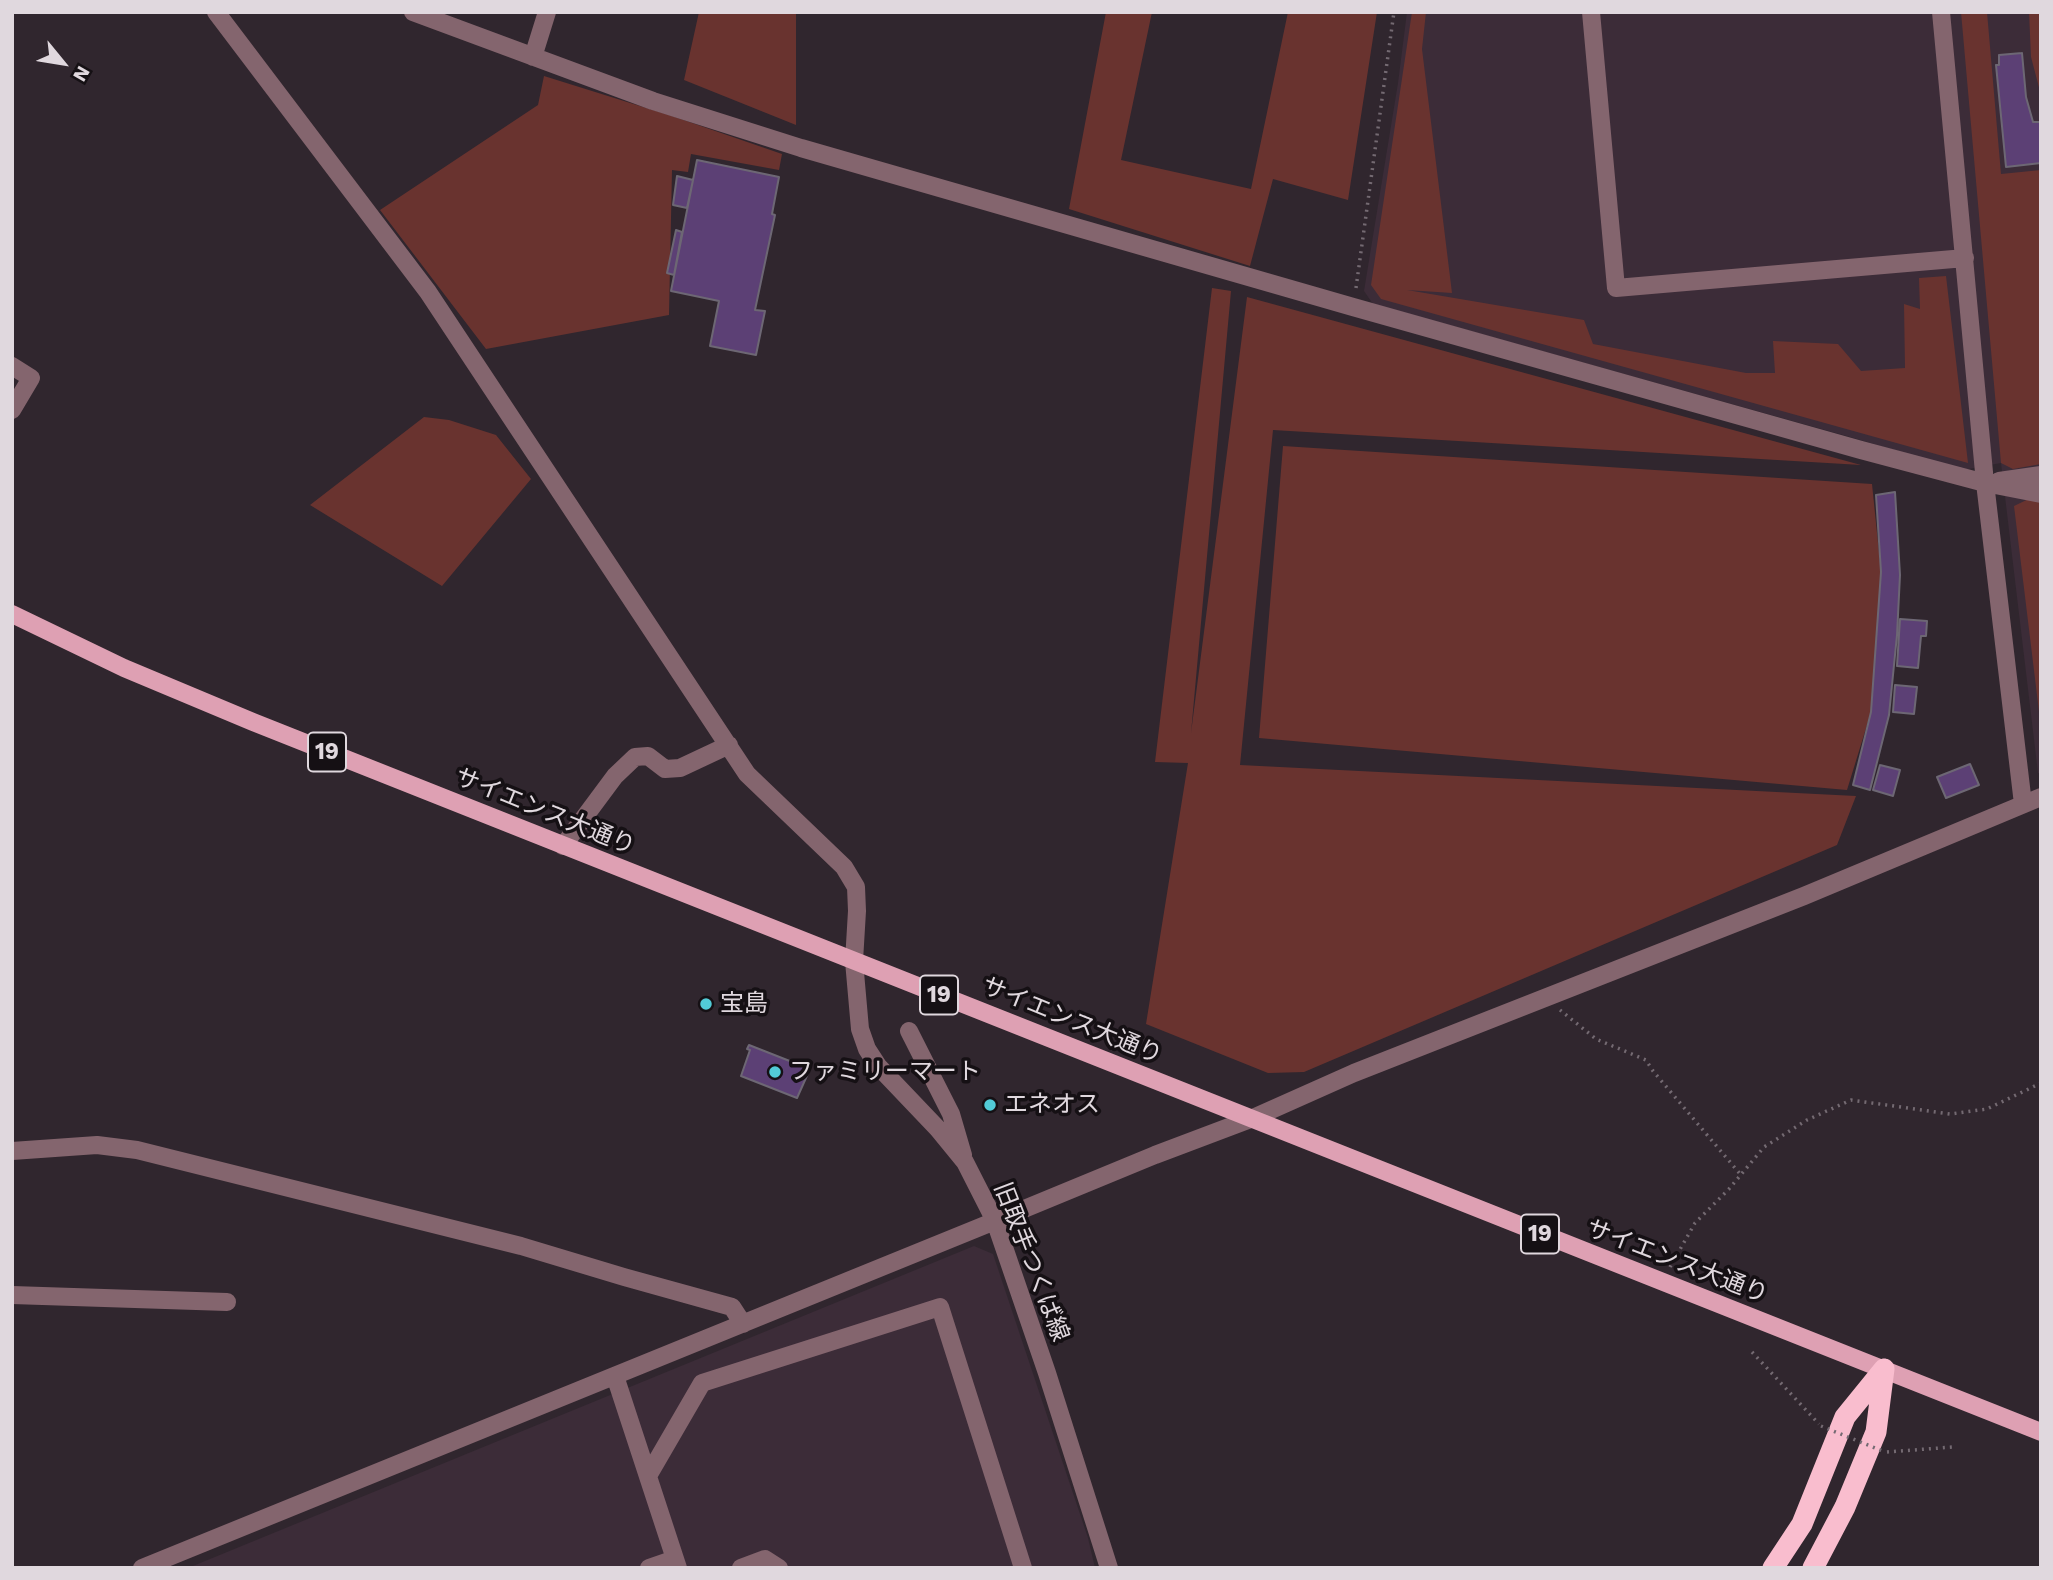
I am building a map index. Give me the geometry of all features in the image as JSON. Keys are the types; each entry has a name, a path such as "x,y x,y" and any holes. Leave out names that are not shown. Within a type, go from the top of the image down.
{"highway":[{"path":"1773,1568 1802,1524 1845,1417 1884,1369"},
{"path":"1813,1568 1845,1507 1876,1432 1884,1369"}],"main road":[{"name":"サイエンス大通り","path":"12,614 124,668 253,722 2041,1432"}],"street":[{"name":"旧取手つくば線","path":"216,12 428,292 747,774 844,867 856,887 854,961 860,1029 867,1049 878,1066 965,1161 995,1221 1109,1568"},
{"path":"413,12 653,102 801,148 1847,447 1985,483 2041,494"},
{"path":"533,57 547,12"},
{"path":"1591,12 1616,288 1965,258"},
{"path":"1941,12 1985,483 2023,804"},
{"path":"12,366 31,378 12,410"},
{"path":"1985,483 2041,475"},
{"path":"562,846 615,776 635,757 648,756 665,769 680,768 729,745"},
{"path":"142,1568 1155,1155 1252,1118 1354,1073 1804,896 2041,797"},
{"path":"909,1031 951,1114 965,1161"},
{"path":"12,1151 97,1145 137,1150 521,1246 732,1307 743,1324"},
{"path":"12,1294 227,1302"},
{"path":"648,1476 702,1383 940,1307 1023,1568"},
{"path":"615,1376 677,1564 649,1568"},
{"path":"741,1568 765,1559 779,1568"}],"path":[{"path":"1353,307 1394,12"},
{"path":"1545,998 1596,1039 1646,1060 1741,1175"},
{"path":"1661,1282 1695,1223 1741,1175 1763,1147 1807,1119 1851,1100 1950,1114 1987,1109 2041,1083"},
{"path":"1752,1352 1821,1426 1885,1452 1953,1447"}],"shaded area":[{"path":"699,12 796,12 796,125 684,80"},
{"path":"1106,12 1152,12 1121,160 1251,189 1288,12 1377,12 1348,200 1273,179 1250,266 1069,209"},
{"path":"1407,12 2041,12 2041,774 2038,773 2001,463 1963,470 1373,304 1364,291"},
{"path":"1412,12 1426,12 1422,49 1452,293 1407,290 1584,320 1593,344 1746,373 1775,373 1773,341 1838,344 1861,371 1905,368 1904,304 1920,309 1919,278 1946,276 1968,463 1381,299 1371,285"},
{"path":"1961,12 1987,12 2001,174 2041,170 2041,464 2013,469 2001,463"},
{"path":"2029,12 2041,12 2041,95 2031,57"},
{"path":"544,76 782,154 779,170 691,154 688,172 672,170 669,315 486,349 380,210 538,105"},
{"path":"1212,288 1231,291 1191,733 1247,297 1861,465 1273,430 1240,765 1856,796 1837,845 1304,1072 1268,1073 1146,1024 1188,763 1155,762"},
{"path":"424,417 449,420 496,435 531,479 442,586 310,505"},
{"path":"1283,446 1872,484 1881,572 1871,712 1847,790 1259,738"},
{"path":"2041,493 2041,728 2014,506"},
{"path":"974,1246 993,1254 1088,1538 1095,1568 188,1568"}],"building":[{"path":"2022,53 2026,97 2033,122 2041,122 2041,163 2006,167 1996,65 1999,65 1999,55"},
{"path":"697,160 779,177 772,214 775,215 755,310 765,311 756,355 710,346 719,301 671,291"},
{"path":"677,176 693,180 687,208 673,205"},
{"path":"676,230 682,232 674,275 667,273"},
{"path":"1895,492 1900,575 1897,635 1889,715 1870,790 1853,785 1871,712 1881,572 1876,495"},
{"path":"1900,619 1927,621 1926,636 1921,636 1918,668 1897,666"},
{"path":"1895,685 1917,687 1914,714 1893,712"},
{"path":"1970,764 1979,785 1946,798 1937,777"},
{"path":"1880,765 1900,770 1893,796 1873,790"},
{"name":"ファミリーマート","path":"749,1045 810,1069 797,1098 741,1076 750,1050 747,1049"}],"place":[{"name":"宝島","path":"706,1004"},
{"name":"ファミリーマート","path":"775,1072"},
{"name":"エネオス","path":"990,1105"}]}
